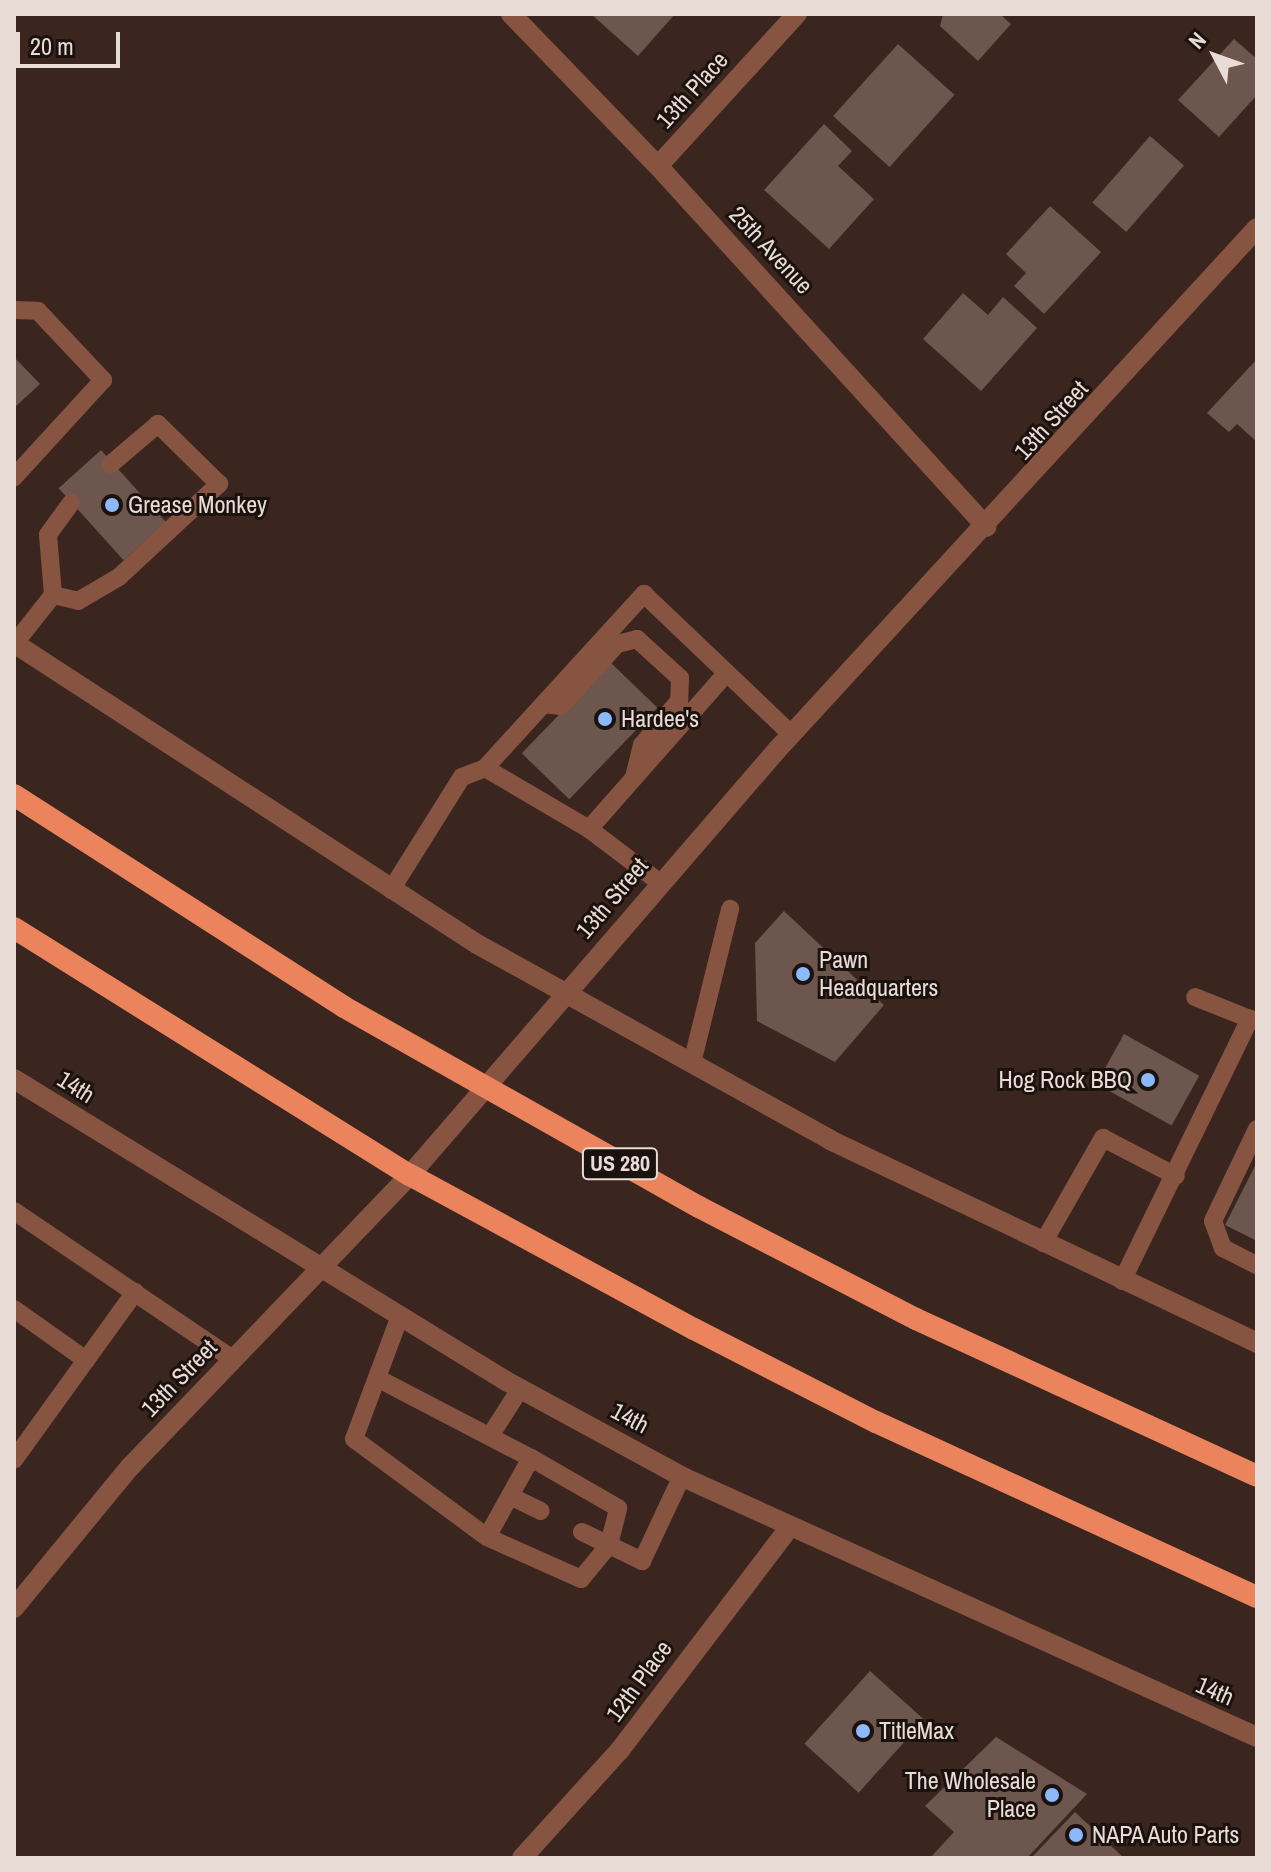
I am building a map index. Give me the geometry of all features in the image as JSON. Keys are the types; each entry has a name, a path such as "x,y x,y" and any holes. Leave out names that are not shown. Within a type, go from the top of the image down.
{"highway":[{"name":"US 280","path":"14,795 344,1007 486,1088 916,1319 1257,1476"},
{"path":"14,928 410,1175 876,1422 1257,1597"}],"street":[{"name":"25th Avenue","path":"511,14 658,166 986,527"},
{"name":"13th Place","path":"658,166 797,14"},
{"name":"13th Street","path":"14,1608 130,1467 410,1175 567,994 659,882 791,734 986,527 1257,228"},
{"path":"15,643 391,890 567,994 692,1063 1043,1243 1257,1343"},
{"name":"14th","path":"14,1079 520,1389 682,1476 789,1528 1257,1737"},
{"name":"12th Place","path":"522,1858 620,1750 789,1528"}],"lane":[{"path":"14,310 38,311 103,380 14,477"},
{"path":"53,595 78,601 119,577 219,484 158,424 111,464"},
{"path":"15,643 53,595 49,527 71,503"},
{"path":"391,890 462,777 485,768 644,594 725,675 791,734"},
{"path":"544,704 561,706 617,644 637,639 680,678 679,701 642,745 634,778"},
{"path":"589,829 725,675"},
{"path":"485,768 589,829 659,882"},
{"path":"692,1063 730,909"},
{"path":"1122,1281 1176,1176 1250,1019 1195,997"},
{"path":"1257,1129 1213,1221 1223,1248 1257,1265"},
{"path":"1043,1243 1103,1138 1176,1176"},
{"path":"14,1211 233,1359"},
{"path":"14,1460 135,1292"},
{"path":"14,1309 86,1360"},
{"path":"377,1378 531,1458 618,1508 609,1545 581,1579 487,1537 354,1439 400,1316"},
{"path":"490,1436 520,1389"},
{"path":"487,1537 531,1458"},
{"path":"582,1532 642,1561 682,1476"},
{"path":"510,1496 541,1511"}],"building":[{"path":"591,14 675,14 638,56"},
{"path":"943,14 1000,14 1011,24 978,61 940,26"},
{"path":"1234,39 1257,59 1257,95 1219,137 1178,100"},
{"path":"898,44 954,95 890,167 833,116"},
{"path":"824,124 852,151 838,166 874,199 829,249 764,190"},
{"path":"1150,136 1184,166 1126,232 1092,202"},
{"path":"1050,206 1101,252 1044,314 1014,286 1026,273 1006,254"},
{"path":"963,293 988,315 1003,297 1037,328 981,391 923,339"},
{"path":"14,357 40,384 14,408"},
{"path":"1257,359 1257,442 1237,424 1229,432 1207,413"},
{"name":"Grease Monkey","path":"101,450 166,522 124,560 59,488"},
{"path":"610,662 657,708 569,799 522,753"},
{"name":"Pawn Headquarters","path":"784,911 884,1005 835,1062 757,1021 755,943"},
{"name":"Hog Rock BBQ","path":"1124,1034 1199,1076 1172,1126 1096,1084"},
{"path":"1257,1162 1257,1241 1225,1225"},
{"name":"TitleMax","path":"870,1671 924,1720 859,1793 804,1744"},
{"path":"996,1737 1087,1794 1027,1858 930,1858 954,1832 925,1806"},
{"name":"NAPA Auto Parts","path":"1075,1812 1124,1858 1031,1858"}],"place":[{"name":"Grease Monkey","path":"112,505"},
{"name":"Hardee's","path":"605,719"},
{"name":"Pawn Headquarters","path":"803,974"},
{"name":"Hog Rock BBQ","path":"1148,1080"},
{"name":"TitleMax","path":"863,1731"},
{"name":"The Wholesale Place","path":"1052,1795"},
{"name":"NAPA Auto Parts","path":"1076,1835"}]}
